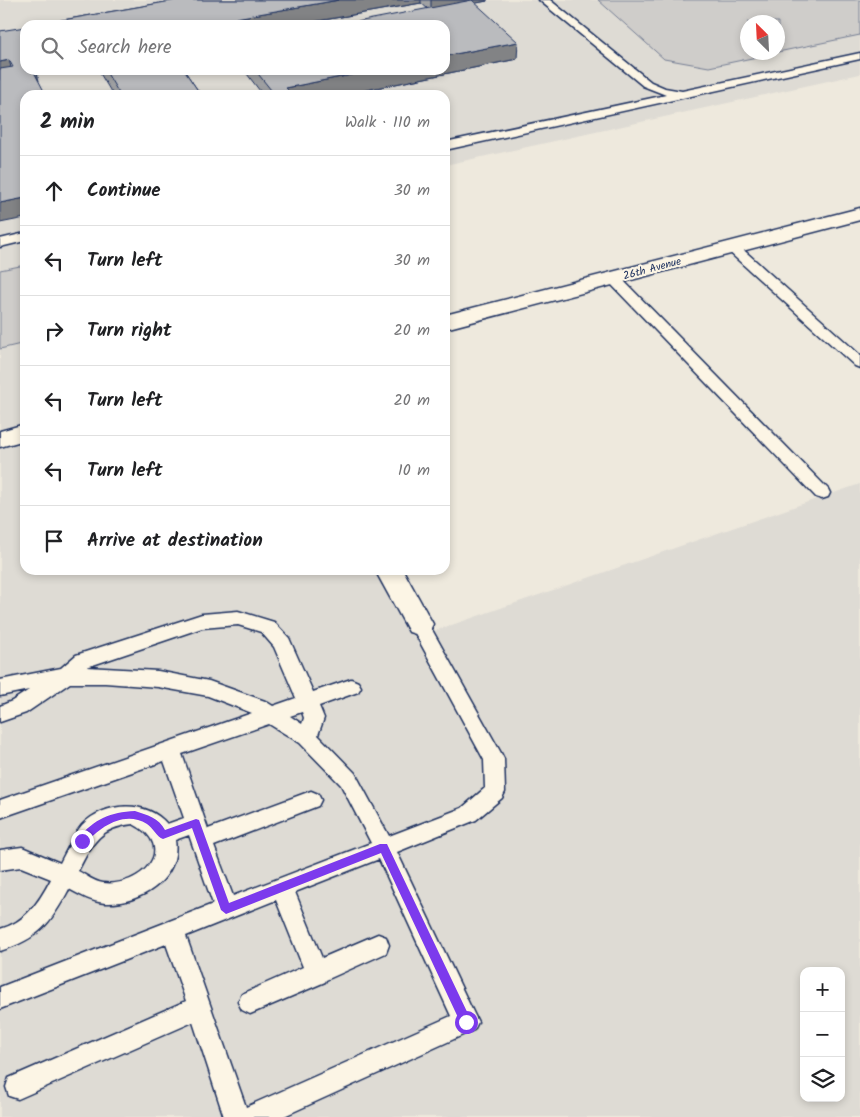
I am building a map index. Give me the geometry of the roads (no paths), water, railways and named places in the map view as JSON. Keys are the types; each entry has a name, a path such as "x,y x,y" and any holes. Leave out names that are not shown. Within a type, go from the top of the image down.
{"street":[{"name":"26th Avenue","path":"450,321 860,214"},
{"path":"0,439 20,433"},
{"path":"392,575 419,624"}],"lane":[{"path":"544,0 647,84 668,92 688,94"},
{"path":"450,145 860,56"},
{"path":"627,107 648,95 647,84"},
{"path":"0,243 20,238"},
{"path":"732,247 860,363"},
{"path":"613,278 822,493"},
{"path":"0,714 19,708 66,675 83,660 202,621 238,618 267,627 282,643 314,718 306,737"},
{"path":"0,998 469,814 495,792 494,759 419,624"},
{"path":"0,688 66,675 105,675 158,678 209,689 258,707 306,737 348,780 384,847 466,1022 253,1117"},
{"path":"0,809 351,687"},
{"path":"170,750 226,910"},
{"path":"163,835 199,832 311,800"},
{"path":"0,860 22,857 65,875 102,893 116,894 131,891 145,884 159,868 166,850 163,835 159,828 148,819 135,815 105,820 92,829 82,841 77,854 65,875 38,919 26,930 12,937 0,940"},
{"path":"282,887 317,974"},
{"path":"173,930 237,1117"},
{"path":"250,1002 317,974 378,945"},
{"path":"18,1087 200,1007"}]}
